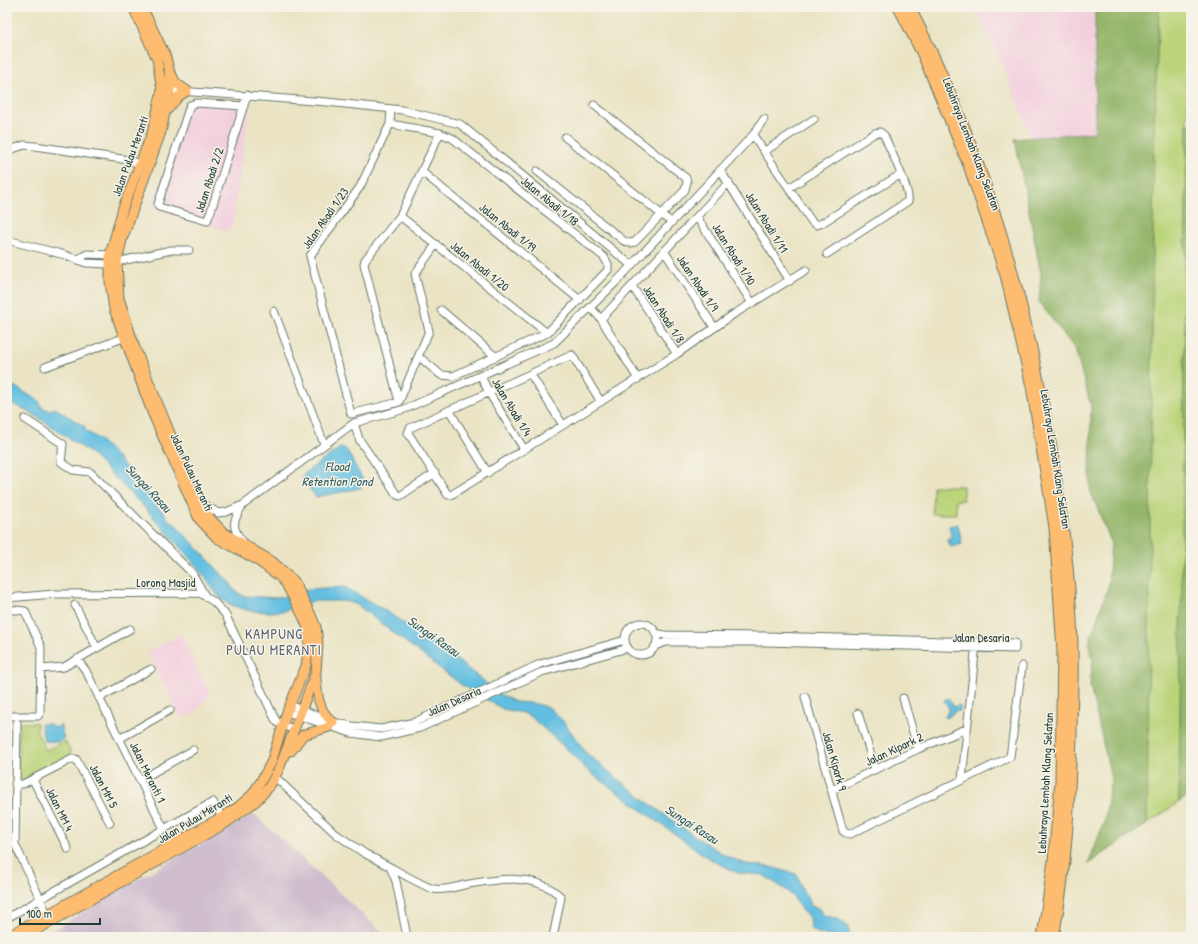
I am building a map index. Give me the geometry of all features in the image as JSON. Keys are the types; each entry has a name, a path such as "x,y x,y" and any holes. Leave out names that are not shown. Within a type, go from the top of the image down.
{"highway":[{"name":"Lebuhraya Lembah Klang Selatan","path":"899,7 923,54 969,165 1006,275 1032,386 1055,527 1063,651 1059,862"},
{"name":"Lebuhraya Lembah Klang Selatan","path":"909,7 931,50 978,160 1014,272 1040,386 1064,526 1072,649 1070,782 1052,917 1053,937"},
{"name":"Lebuhraya Lembah Klang Selatan","path":"1043,937 1052,917"}],"main road":[{"name":"Jalan Pulau Meranti","path":"24,937 134,877 243,813 256,801 277,773 295,730 316,672 318,644 316,627 279,566 223,532 206,514 198,501 131,337 118,298 113,263 110,255 118,225 166,90 157,59 133,7"},
{"name":"Jalan Pulau Meranti","path":"142,7 161,44 169,68 166,90 166,113 113,263 112,301 123,338 155,418 199,519 217,538 290,582"},
{"path":"166,113 172,102 188,91 176,83 169,68"},
{"name":"Jalan Pulau Meranti","path":"7,937 48,916 238,808 252,795 271,763 282,725 306,666 310,644 308,616"},
{"path":"277,773 303,735 331,724 318,701 316,672"}],"street":[{"path":"166,90 247,95 391,109 450,121 467,129 631,265"},
{"name":"Jalan Abadi 2/2","path":"244,106 196,103 190,105 158,206 207,221 244,106 247,95"},
{"path":"537,170 624,241 630,243 636,242 685,190 687,186 686,178 594,105"},
{"name":"Jalan Abadi 1/23","path":"391,109 390,124 360,187 310,256 351,414 399,402"},
{"path":"198,501 218,513 226,512 243,505 354,423 405,409 554,343 591,308 671,222 722,173 754,135 764,119"},
{"path":"765,151 814,119"},
{"name":"Jalan Abadi 1/18","path":"390,124 440,134 452,138 473,153 607,260 608,270 547,333 452,376 446,377 441,375 423,360"},
{"path":"789,188 878,132 884,135 901,174 909,197 908,201 827,254"},
{"path":"399,402 364,264 400,216 440,134"},
{"path":"754,135 812,222 820,224 901,174"},
{"path":"565,138 671,222"},
{"path":"7,151 24,145 35,146 129,160 139,164"},
{"name":"Jalan Abadi 1/19","path":"422,172 580,300"},
{"name":"Jalan Abadi 1/11","path":"722,173 790,281"},
{"path":"601,319 729,182"},
{"name":"Jalan Abadi 1/20","path":"400,216 547,333"},
{"name":"Jalan Abadi 1/10","path":"697,217 752,303"},
{"path":"7,240 78,259 86,263 113,263 171,250 189,250"},
{"path":"399,402 429,331 414,274 436,244"},
{"name":"Jalan Abadi 1/9","path":"664,252 714,327"},
{"path":"78,259 87,254 110,255"},
{"path":"601,402 572,355 489,394 410,428 408,433 448,494 452,495 488,473 524,448 601,402 638,379 677,354 714,327 806,270"},
{"name":"Jalan Abadi 1/8","path":"632,286 677,354"},
{"path":"591,308 601,319 638,379"},
{"path":"440,310 496,357"},
{"path":"274,311 324,444"},
{"path":"45,367 123,338"},
{"path":"531,375 563,425"},
{"name":"Jalan Abadi 1/4","path":"481,376 489,394 524,448"},
{"path":"449,410 488,473"},
{"path":"25,419 63,444 61,462 73,470 90,472 192,573 205,596"},
{"path":"354,423 356,434 394,494 400,496 434,473"},
{"path":"243,505 236,516 234,526 236,533 246,546"},
{"name":"Lorong Masjid","path":"7,598 55,594 200,593 214,602 225,614 270,712 278,723 295,730"},
{"path":"76,605 97,648"},
{"path":"7,609 18,609 25,611 41,647 40,713 38,716 17,719 7,716"},
{"name":"Jalan Desaria","path":"331,724 381,730 415,722 540,664 625,640 627,632 636,624 645,624 656,633 665,635 766,636 976,645"},
{"path":"41,669 64,667 130,629"},
{"path":"656,633 656,646"},
{"path":"625,640 628,648"},
{"name":"Jalan Desaria","path":"288,709 331,724 351,733 381,737 420,728 542,672 628,648 631,652 641,655 650,653 656,646 666,642 976,645"},
{"path":"976,645 962,780 1005,761 1010,757 1022,666"},
{"name":"Jalan Meranti 1","path":"77,659 86,671 164,829"},
{"path":"99,698 151,669"},
{"name":"Jalan Kipark 9","path":"805,697 843,831 850,834 962,780"},
{"path":"903,698 918,749"},
{"path":"119,739 170,710"},
{"path":"858,713 875,769"},
{"path":"17,719 14,844 48,916"},
{"name":"Jalan Kipark 2","path":"832,790 918,749 966,730"},
{"path":"140,780 193,750"},
{"name":"Jalan MM 5","path":"33,780 72,759 76,759 80,763 110,823"},
{"path":"277,773 336,834 364,853 434,889 447,889 497,879 540,883 551,888 561,897 553,937"},
{"path":"15,784 33,780"},
{"name":"Jalan MM 4","path":"33,780 68,849"},
{"path":"7,918 213,802 222,817"},
{"path":"390,867 396,880 406,937"}],"shaded area":[{"path":"975,7 1095,7 1095,132 1031,137 1003,67"},
{"path":"187,101 250,105 231,232 152,208"},
{"path":"181,635 210,694 197,711 181,719 147,652"},
{"path":"254,814 382,932 378,937 40,937 51,932 124,887"}],"green space":[{"path":"1095,7 1159,7 1154,127 1147,824 1088,864 1105,820 1111,778 1090,686 1093,659 1089,643 1108,587 1111,542 1090,490 1091,406 1075,349 1039,302 1041,274 1015,139 1095,132"},
{"path":"1159,7 1191,7 1187,124 1179,802 1147,824 1154,127"},
{"path":"1187,124 1191,124 1191,794 1179,802"},
{"path":"933,486 963,486 963,500 956,500 956,514 932,514"},
{"path":"19,722 37,723 37,732 46,750 65,741 71,752 70,756 23,781 18,777"}],"water":[{"path":"7,382 39,401 42,408 50,410 55,408 85,427 85,431 103,443 153,499 155,505 164,512 169,521 173,522 230,583 234,590 243,596 278,598 308,589 345,587 386,611 453,657 501,695 515,702 532,703 550,708 563,721 587,754 647,802 693,835 726,856 746,864 770,867 796,874 802,890 811,906 818,908 825,916 834,918 845,924 848,928 849,937 824,935 810,928 809,917 802,911 795,899 786,890 763,875 738,873 708,858 588,771 571,753 531,717 523,713 503,709 463,686 356,604 343,601 313,601 284,611 270,612 250,611 231,605 218,596 199,569 145,508 89,452 33,414 7,401"},
{"name":"Flood Retention Pond","path":"340,448 346,449 363,480 361,488 316,497 302,479 305,473"},
{"path":"958,524 962,544 951,547 946,539 950,538 950,542 952,540 949,526"},
{"path":"948,698 954,707 959,705 961,707 960,711 955,711 948,718 945,717 949,709 944,700"},
{"path":"41,724 50,724 55,728 61,725 64,738 58,742 44,741"}],"district":[{"name":"KAMPUNG PULAU MERANTI","path":"274,642"}],"water label":[{"name":"Sungai Rasau","path":"149,488"},
{"name":"Sungai Rasau","path":"434,636"},
{"name":"Sungai Rasau","path":"692,824"}]}
